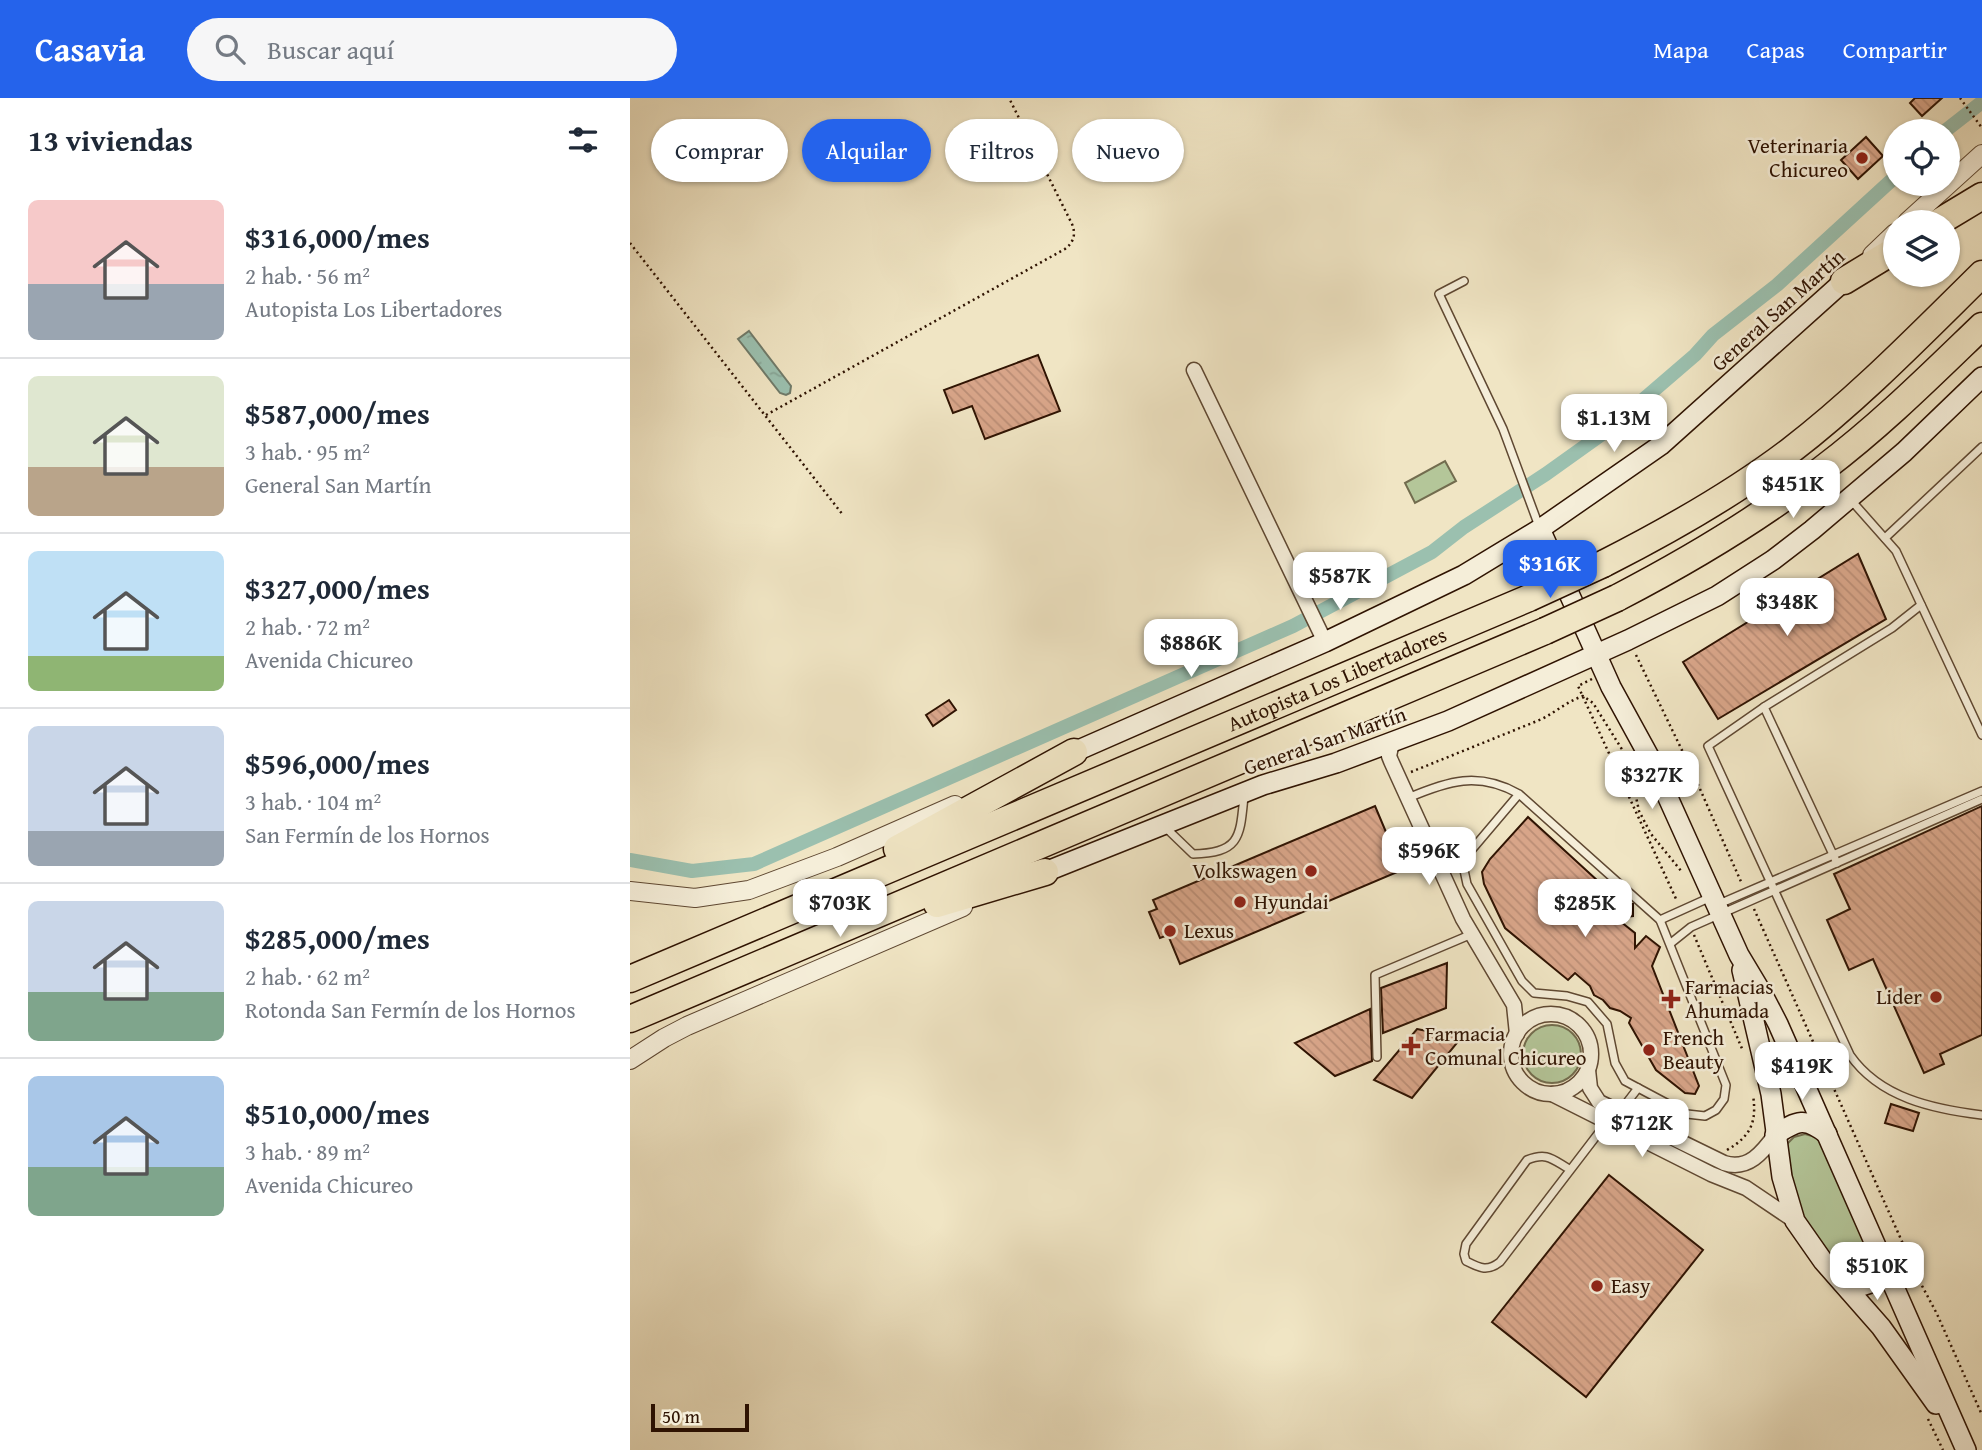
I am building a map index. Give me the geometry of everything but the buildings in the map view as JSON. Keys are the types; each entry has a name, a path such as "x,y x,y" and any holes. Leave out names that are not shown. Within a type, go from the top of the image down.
{"highway":[{"path":"1959,210 1982,196"},
{"path":"1844,281 1883,257"},
{"name":"Autopista Los Libertadores","path":"630,979 1604,564 1706,507 1790,451 1872,382 1982,274"},
{"name":"Autopista Los Libertadores","path":"630,1019 1545,631 1617,598 1726,538 1793,492 1871,430 1982,326"},
{"path":"807,903 851,875 1074,752"},
{"path":"814,939 1045,872"}],"main road":[{"name":"General San Martín","path":"1074,752 1325,642 1464,575 1540,529 1661,444 1844,281"},
{"name":"General San Martín","path":"1045,872 1245,793 1385,749 1628,640 1717,596 1773,560 1849,499 1904,452 1982,377"},
{"path":"1540,529 1617,700 1651,760 1739,956 1763,995 1965,1446"},
{"path":"1739,956 1771,1094 1782,1177 1796,1221 1807,1241 1881,1327 1965,1446"},
{"path":"1776,1135 1790,1125 1800,1122 1815,1125 1827,1134"},
{"path":"1842,1281 1856,1287 1868,1284 1880,1274 1883,1262"}],"street":[{"path":"1920,210 1982,154"},
{"name":"General San Martín","path":"1844,281 1883,244"},
{"path":"1194,370 1325,642"},
{"path":"1385,749 1472,934 1510,996 1516,1015 1517,1034"},
{"name":"General San Martín","path":"630,891 695,898 731,894 767,885 837,857 1074,752"},
{"name":"General San Martín","path":"630,1060 687,1026 1045,872"},
{"path":"1510,996 1525,1007 1544,1015"},
{"path":"1552,1094 1570,1090 1584,1078 1591,1063 1591,1047 1580,1026 1559,1014 1544,1015 1528,1021 1513,1042 1511,1059 1518,1076 1536,1091 1552,1094 1611,1116 1730,1165 1751,1161 1765,1150 1776,1135"},
{"path":"1588,1070 1590,1088 1611,1116 1711,1174 1745,1188 1796,1221"}],"lane":[{"path":"1464,281 1439,294 1503,429 1540,529"},
{"path":"1885,538 1982,447"},
{"path":"1849,499 1896,551 1982,735"},
{"path":"1921,605 1892,628 1763,707 1708,746 1850,1055 1861,1071 1891,1091 1912,1100 1982,1115"},
{"path":"1763,707 1834,859"},
{"path":"1408,798 1452,781 1468,779 1502,784 1519,794 1660,920 1726,1086 1726,1093 1716,1110 1699,1117 1687,1114 1625,1081 1619,1073 1610,1032 1596,1009 1588,1002 1567,996 1534,993 1527,988 1468,884 1464,870 1466,858 1519,794"},
{"path":"1671,943 1716,905 1750,901 1774,891 1834,859 1982,791"},
{"path":"1162,824 1194,854 1208,854 1222,849 1235,843 1240,833 1245,793"},
{"path":"1660,920 1716,905 1982,799"},
{"path":"1377,1057 1375,975 1472,934"},
{"path":"1569,1169 1549,1156 1539,1155 1527,1160 1466,1244 1466,1261 1483,1269 1492,1268 1500,1262 1611,1116 1625,1105 1638,1088"}],"path":[{"path":"766,415 1069,247 1074,234 1072,224 1009,98"},
{"path":"1960,98 1982,128"},
{"path":"630,243 843,515"},
{"path":"1628,640 1692,771 1746,893"},
{"path":"1750,901 1982,1415"}],"shaded area":[{"path":"1445,461 1456,481 1415,503 1405,483"},
{"path":"1552,1025 1568,1030 1576,1038 1581,1054 1576,1070 1568,1078 1552,1083 1536,1078 1528,1070 1523,1054 1528,1038 1536,1030"},
{"path":"1805,1134 1819,1138 1876,1262 1870,1277 1847,1278 1799,1216 1786,1145 1794,1137"}],"water":[{"path":"749,331 791,386 790,393 780,393 738,339"}],"waterway":[{"path":"1960,119 1982,102"},
{"path":"630,860 692,871 754,864 1293,626 1432,552 1464,527 1609,429 1695,355 1713,335 1777,285 1883,188"}],"place":[{"name":"Veterinaria Chicureo","path":"1862,158"},
{"name":"Volkswagen","path":"1311,871"},
{"name":"Hyundai","path":"1240,902"},
{"name":"Lexus","path":"1170,931"},
{"name":"Lider","path":"1936,997"},
{"name":"Farmacias Ahumada","path":"1671,999"},
{"name":"Farmacia Comunal Chicureo","path":"1411,1046"},
{"name":"French Beauty","path":"1649,1050"},
{"name":"Easy","path":"1597,1286"}]}
